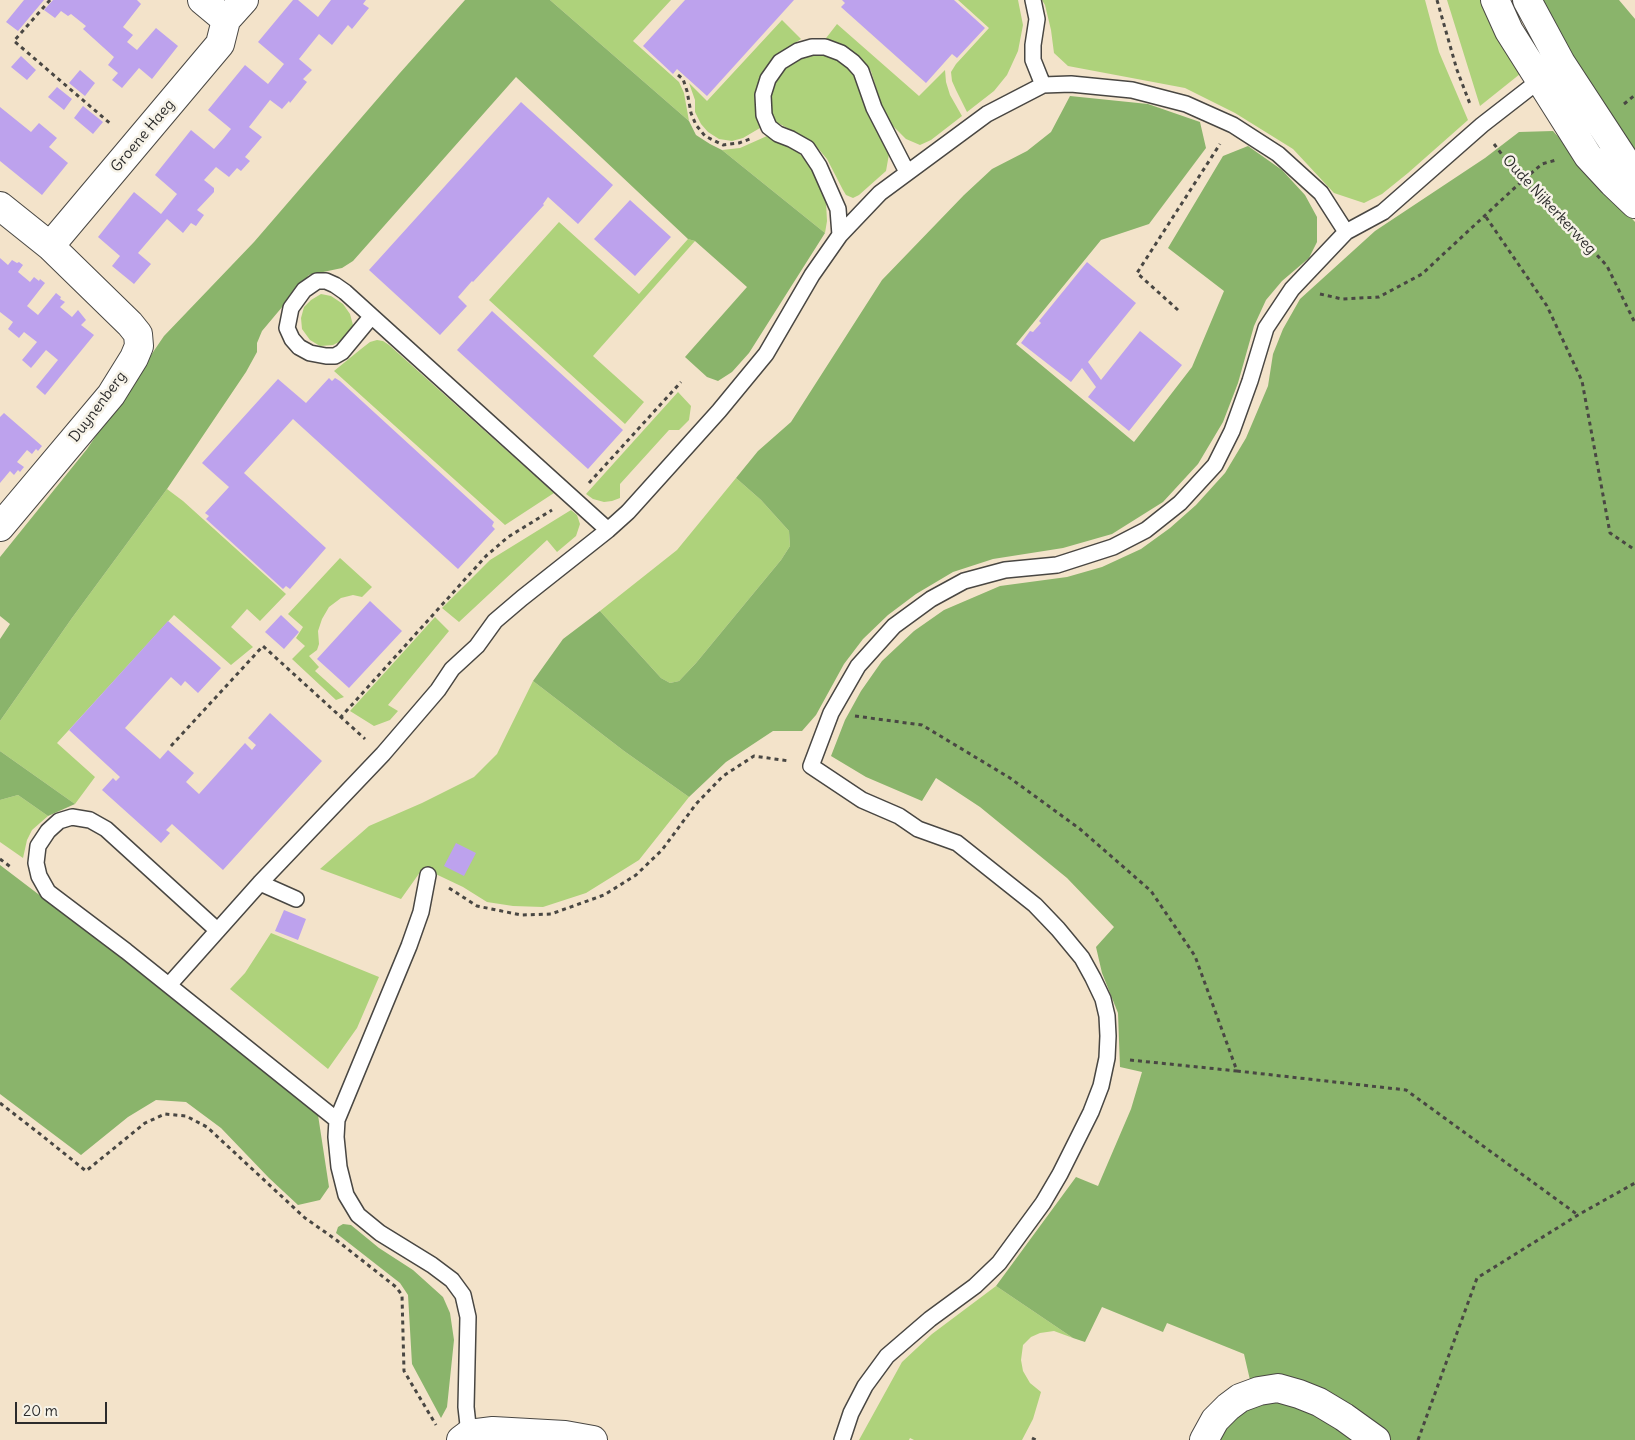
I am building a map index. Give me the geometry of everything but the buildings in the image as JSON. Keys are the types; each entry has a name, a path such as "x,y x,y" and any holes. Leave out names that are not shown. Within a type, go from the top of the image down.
{"street":[{"path":"202,0 226,20"},
{"name":"Groene Haeg","path":"50,246 220,44 226,20 244,0"},
{"path":"1495,0 1510,31 1588,156 1635,204"},
{"path":"1527,0 1560,64 1635,176"},
{"name":"Duynenberg","path":"0,206 50,246 130,324 138,334 139,346 134,358 111,395 0,528"},
{"path":"1204,1440 1216,1420 1228,1406 1240,1398 1259,1391 1278,1388 1319,1402 1376,1440"},
{"path":"456,1434 493,1431 565,1434 593,1440"}],"lane":[{"path":"1033,0 1037,19 1033,60 1043,85"},
{"path":"840,235 838,210 819,166 807,148 778,134 769,127 764,115 763,95 768,79 780,62 798,51 812,47 826,48 841,53 853,62 861,71 874,108 907,172"},
{"path":"842,1440 851,1413 862,1392 887,1356 930,1319 975,1286 999,1263 1043,1203 1060,1174 1101,1086 1107,1058 1107,1016 1103,999 1082,958 1035,905 958,842 918,829 899,816 862,800 811,766 831,713 858,666 894,626 931,599 964,581 1005,570 1057,565 1113,547 1146,530 1180,503 1215,465 1235,422 1266,328 1292,289 1346,232 1383,212 1482,125 1560,64"},
{"path":"170,985 260,883 382,754 438,690 452,669 476,646 495,621 628,512 693,440 766,354 812,276 840,235 880,193 987,114 1043,85 1071,84 1132,90 1186,104 1233,124 1278,154 1321,194 1346,232"},
{"path":"371,317 342,352 335,356 310,353 299,347 292,339 287,328 291,308 304,290 317,281 326,281 335,285 345,292 608,530"},
{"path":"217,930 106,829 90,820 72,817 59,821 48,831 38,846 36,862 39,876 48,892 170,985 337,1120"},
{"path":"428,875 421,912 409,946 337,1120 336,1136 338,1167 346,1195 358,1215 380,1233 432,1265 452,1280 463,1295 468,1317 466,1408 456,1434"},
{"path":"260,883 296,899"}],"path":[{"path":"50,0 14,40 135,145"},
{"name":"Oude Nijkerkerweg","path":"1437,0 1457,70 1474,114 1522,181 1607,266 1635,323"},
{"path":"678,75 687,90 691,113 696,125 705,136 714,142 723,145 739,144 753,138 769,127"},
{"path":"1178,310 1136,273 1233,124"},
{"path":"1292,289 1342,298 1379,297 1422,274 1542,164 1556,160 1572,164 1588,156"},
{"path":"1486,217 1547,306 1582,381 1610,533 1635,550"},
{"path":"340,718 486,556 508,537 584,489 682,382"},
{"path":"171,746 263,646 340,718 382,754"},
{"path":"831,713 922,726 1010,778 1072,823 1151,891 1195,956 1236,1071"},
{"path":"428,875 477,906 521,915 551,914 604,894 636,874 662,850 696,804 723,776 754,756 811,766"},
{"path":"1107,1058 1406,1090 1578,1214"},
{"path":"0,1103 86,1172 145,1124 165,1114 186,1116 207,1127 305,1218 336,1239 396,1287 402,1295 404,1371 456,1434"},
{"path":"1418,1440 1477,1278 1578,1214 1635,1183"},
{"path":"1032,1438 1036,1440"}],"green space":[{"path":"465,0 550,0 689,121 696,135 722,150 825,233 749,353 732,372 718,381 707,377 685,357 747,287 695,241 688,239 516,77 353,261 342,268 309,275 262,331 257,343 257,352 246,372 167,489 72,618 0,721 0,639 10,624 0,616 0,557 87,449 164,336 254,242"},
{"path":"550,0 671,0 633,41 679,82 684,93 689,121"},
{"path":"958,0 1018,0 1023,25 1018,51 1007,75 994,91 967,112 952,81 951,72 989,28"},
{"path":"1042,0 1425,0 1439,52 1468,120 1382,194 1364,203 1334,193 1293,149 1235,113 1185,88 1068,66 1054,53 1051,30"},
{"path":"1447,0 1480,0 1520,74 1480,106"},
{"path":"1543,0 1619,0 1635,19 1635,159 1602,109"},
{"path":"782,20 801,39 777,55 764,70 756,91 756,108 760,128 743,138 732,141 719,139 708,132 701,124 695,112 695,100 689,83 707,101"},
{"path":"837,24 919,96 945,70 950,95 962,116 931,140 920,145 906,139 892,125 883,110 871,71 859,56 844,47 823,42"},
{"path":"826,56 837,60 856,79 869,117 889,154 886,171 853,198 846,195 827,159 816,146 806,138 776,122 772,114 770,102 773,88 780,74 788,65 800,58"},
{"path":"1070,96 1148,104 1200,122 1206,148 1149,224 1101,240 1016,344 1134,442 1192,367 1224,291 1168,248 1223,156 1248,146 1282,170 1305,195 1317,217 1317,242 1309,258 1282,281 1266,300 1254,326 1238,383 1223,422 1198,464 1163,502 1112,534 1063,548 993,559 953,572 916,594 888,615 863,639 844,664 816,715 802,731 773,731 726,762 689,797 624,751 533,681 563,639 600,611 661,678 670,683 679,681 696,663 781,560 790,546 789,531 761,500 736,478 758,451 791,422 882,280 964,195 992,169 1027,151 1051,132"},
{"path":"1553,131 1635,222 1635,1440 1391,1440 1349,1410 1271,1379 1250,1380 1244,1354 1167,1323 1163,1332 1102,1307 1085,1342 1073,1338 996,1286 1076,1177 1098,1186 1131,1109 1142,1072 1120,1067 1118,1013 1102,973 1096,947 1114,927 1067,878 980,807 936,778 922,801 866,777 831,756 845,720 861,691 882,661 914,631 944,610 1000,586 1067,577 1102,567 1141,549 1170,528 1196,505 1225,473 1246,438 1268,386 1273,354 1283,329 1300,299 1375,231 1485,158 1519,132"},
{"path":"767,136 799,153 818,178 826,202 827,221 825,233 722,150 740,148"},
{"path":"559,222 639,294 688,239 695,241 593,356 644,402 625,424 489,300"},
{"path":"321,294 331,296 343,304 350,314 353,325 350,333 333,345 320,346 310,340 302,329 301,318 304,307"},
{"path":"377,340 389,345 554,493 505,525 334,371 370,342"},
{"path":"678,392 691,406 689,420 679,430 669,430 620,484 620,498 604,502 593,499 586,494"},
{"path":"736,478 761,500 789,531 790,546 781,560 696,663 679,681 670,683 661,678 600,611 677,550"},
{"path":"167,489 183,501 286,594 260,621 247,609 231,627 253,647 231,665 174,615 57,743 95,777 75,804 0,751 0,721 72,618"},
{"path":"571,510 577,515 580,524 576,536 557,552 547,540 459,622 442,608 490,560"},
{"path":"340,558 372,587 362,597 353,595 341,598 329,607 318,631 319,644 317,650 309,656 319,667 315,671 344,697 336,700 292,659 305,646 296,638 303,627 288,614"},
{"path":"435,617 449,631 388,705 398,711 390,720 374,726 350,711"},
{"path":"533,681 624,751 689,797 639,860 586,893 543,907 513,906 487,902 463,887 423,868 401,899 320,869 369,826 422,803 474,777 497,754"},
{"path":"0,751 75,804 48,816 18,795 0,800"},
{"path":"18,795 48,816 32,830 27,840 23,858 0,842 0,800"},
{"path":"0,865 151,980 318,1115 329,1187 320,1200 298,1205 221,1128 186,1102 156,1100 128,1117 81,1155 0,1094"},
{"path":"271,933 379,977 357,1028 328,1069 230,989 245,973"},
{"path":"343,1224 351,1225 379,1248 413,1270 443,1297 450,1313 454,1340 447,1407 441,1418 412,1364 408,1295 400,1283 336,1233 338,1227"},
{"path":"996,1286 1073,1338 1054,1331 1040,1333 1031,1337 1023,1345 1021,1360 1023,1371 1030,1383 1041,1392 1033,1419 1022,1440 914,1440 910,1438 909,1440 859,1440 902,1362 932,1334"},
{"path":"1258,1400 1295,1402 1362,1440 1216,1440 1224,1425"}]}
